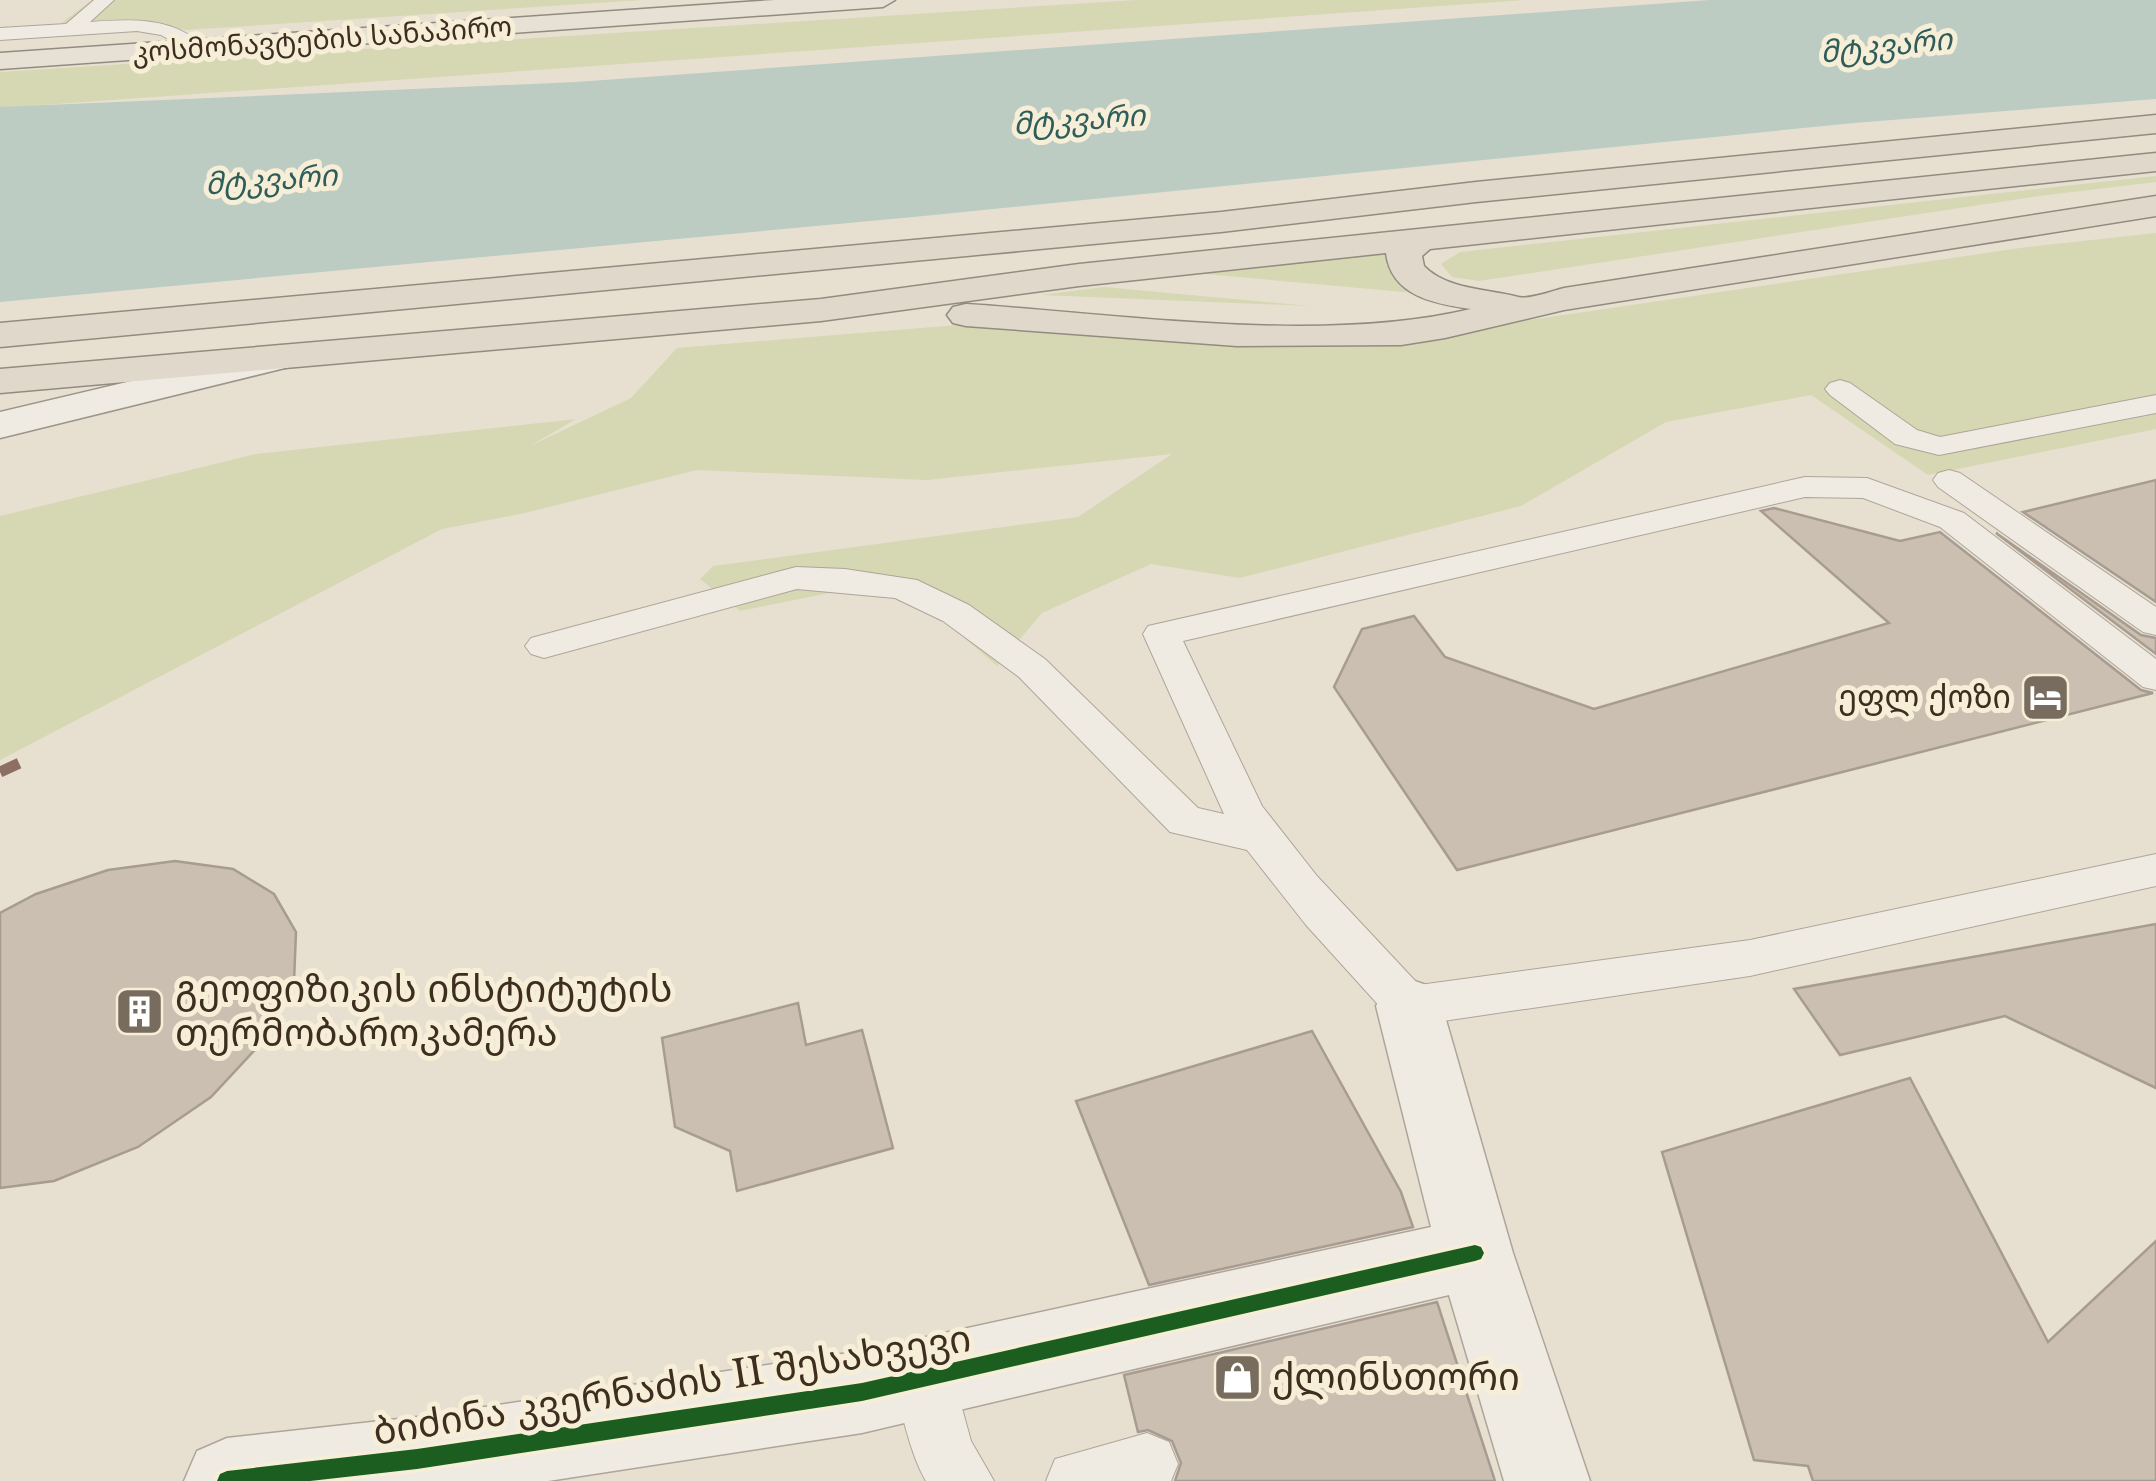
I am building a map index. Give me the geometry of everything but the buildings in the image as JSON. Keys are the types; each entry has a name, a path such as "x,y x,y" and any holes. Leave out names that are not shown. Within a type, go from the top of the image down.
{"highway":[{"path":"0,335 896,254 2156,124"},
{"path":"1,381 822,310 1079,276 2156,162"},
{"path":"822,310 985,316 1237,334 1356,336 1445,327 1564,299 2156,206"},
{"path":"1420,240 1404,252 1403,260 1414,278 1450,294 1504,302"},
{"path":"896,254 1226,293"},
{"path":"1302,300 1411,307 1564,299"},
{"path":"1,381 400,300"}],"main road":[{"name":"კოსმონავტების სანაპირო","path":"0,62 883,0"}],"street":[{"path":"0,425 298,353"},
{"path":"1409,1006 1475,1253 1547,1481"},
{"name":"ბიძინა კვერნაძის II შესახვევი","path":"226,1481 416,1459 862,1392 1475,1253"}],"lane":[{"path":"71,29 105,0"},
{"path":"0,34 158,28 180,33 194,48"},
{"path":"1840,389 1906,437 1939,446 2156,404"},
{"path":"1948,480 2156,624"},
{"path":"2156,678 1952,520 1867,488 1805,488 1161,634 1244,812 1314,904 1409,1006 1750,958 2156,870"},
{"path":"544,646 796,578 904,588 956,613 1032,668 1185,820 1260,836"},
{"path":"927,1378 944,1455 963,1481"},
{"path":"1077,1481 1147,1464"}],"green space":[{"path":"92,0 643,0 186,30 141,23 56,27"},
{"path":"1136,0 1525,0 0,108 0,72"},
{"path":"2156,176 2156,182 2039,196 1479,281 1452,277 1441,264 1460,252"},
{"path":"2156,233 2156,429 1928,475 1811,395 1666,422 1521,506 1240,578 1151,564 1042,613 997,666 916,596 844,590 740,611 700,579 713,566 1078,517 1172,454 927,480 697,470 525,513 442,529 0,760 0,516 256,454 576,419 530,446 631,398 677,348 994,322 1455,331 2027,247"},
{"path":"1393,250 1386,264 1397,277 1437,295 1171,271"},
{"path":"1104,287 1310,306 1041,295"}],"water":[{"name":"მტკვარი","path":"1709,0 2156,0 2156,99 1854,123 924,216 0,302 0,107 576,82"}],"marked path":[{"path":"0,772 22,762"}],"cycle path":[{"path":"227,1481 417,1459 862,1392 1475,1253"}],"place":[{"name":"ეფლ ქოზი","path":"2046,697"},
{"name":"გეოფიზიკის ინსტიტუტის თერმობაროკამერა","path":"140,1011"},
{"name":"ქლინსთორი","path":"1237,1377"}]}
